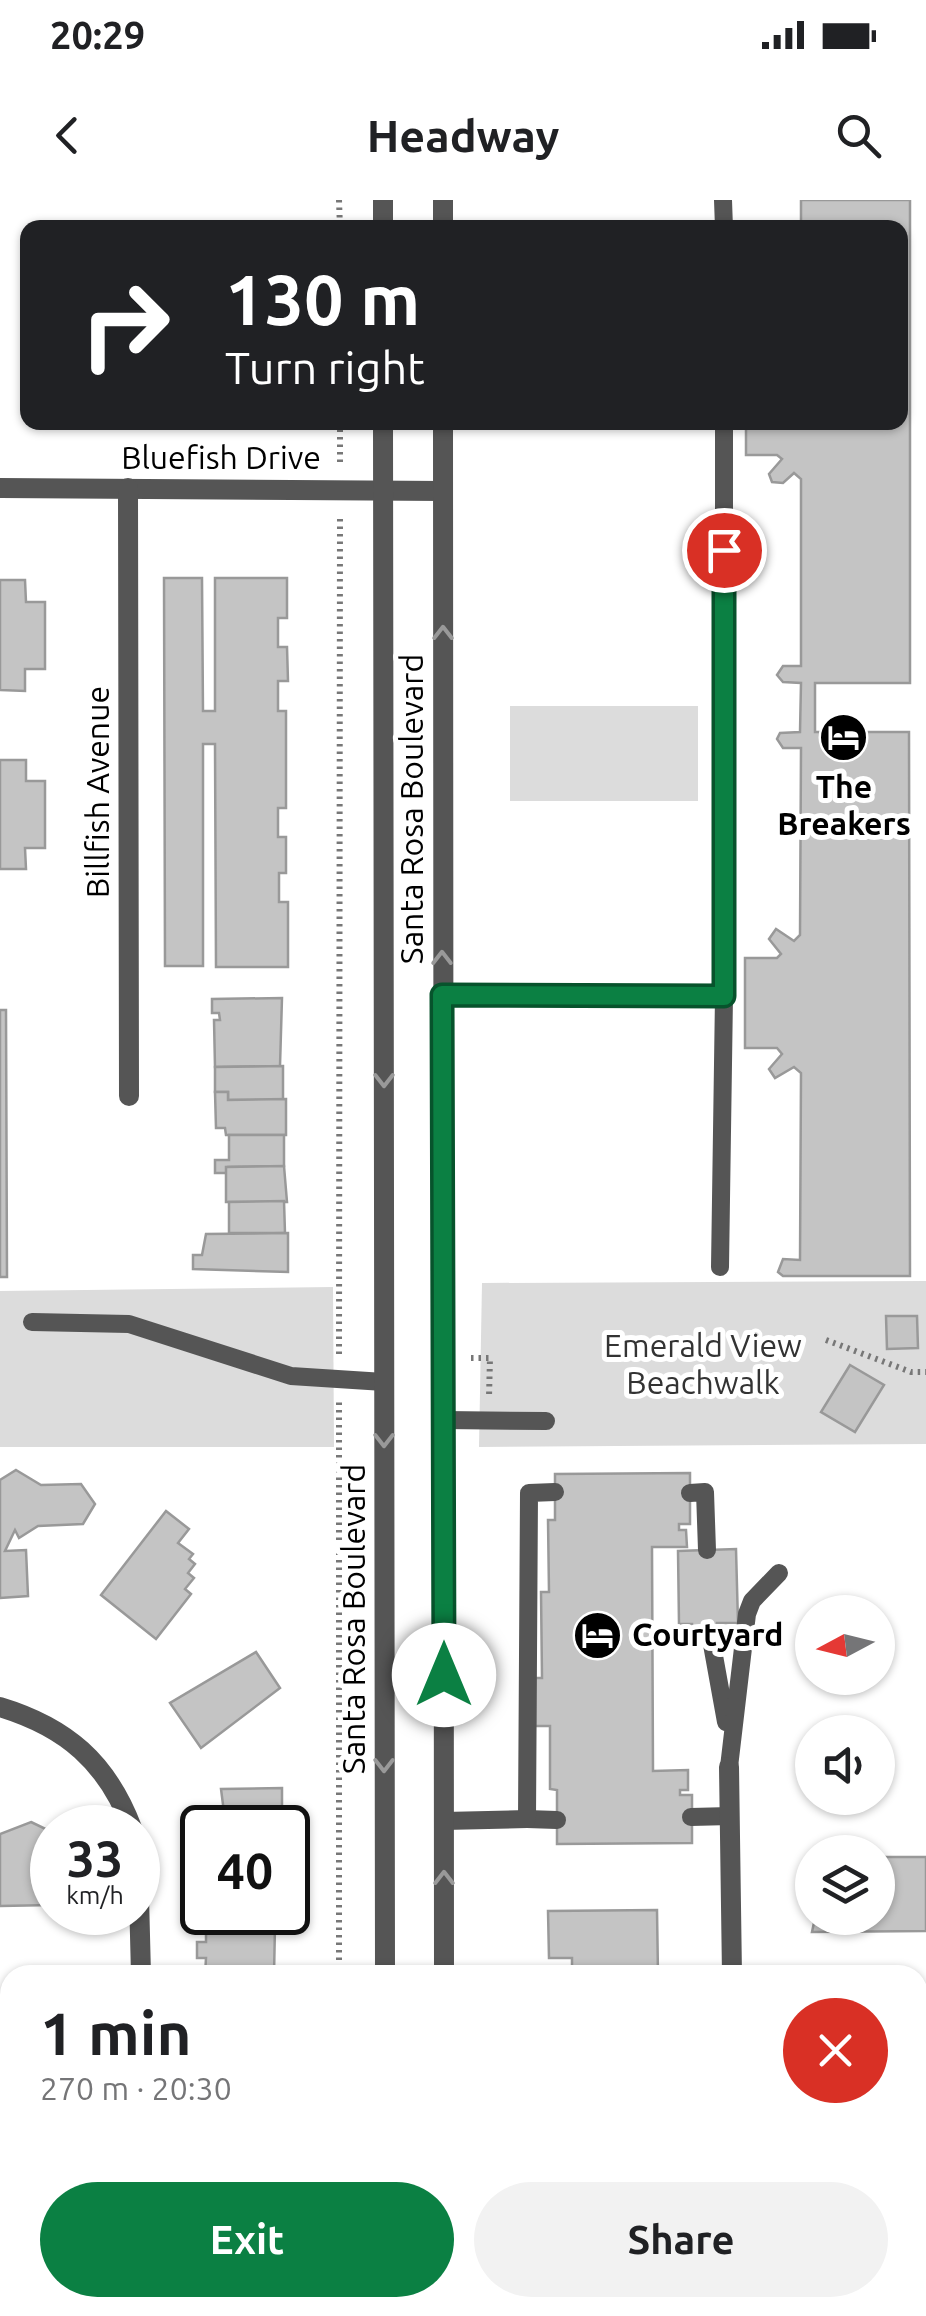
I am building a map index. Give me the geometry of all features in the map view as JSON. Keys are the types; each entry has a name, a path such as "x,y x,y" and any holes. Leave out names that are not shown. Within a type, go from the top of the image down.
{"street":[{"name":"Santa Rosa Boulevard","path":"383,430 384,1965"},
{"name":"Santa Rosa Boulevard","path":"444,430 444,1965"},
{"name":"Bluefish Drive","path":"0,488 443,490"},
{"name":"Billfish Avenue","path":"128,488 129,1096"},
{"path":"0,1707 38,1718 87,1752 124,1805"},
{"path":"729,1768 732,1965"},
{"path":"140,1935 141,1965"}],"lane":[{"path":"720,1267 724,430"},
{"path":"442,995 724,996"},
{"path":"32,1322 129,1324 255,1368 384,1382"},
{"path":"444,1420 546,1420"},
{"path":"527,1820 529,1493 555,1492"},
{"path":"690,1493 706,1492 707,1550"},
{"path":"729,1768 747,1614 752,1601 778,1574"},
{"path":"711,1638 730,1740"},
{"path":"691,1817 730,1816"},
{"path":"444,1821 557,1820"}],"path":[{"path":"338,1965 340,430"},
{"path":"826,1340 911,1372 926,1372"}],"green space":[{"path":"510,706 698,706 698,801 510,801"},
{"name":"Emerald View Beachwalk","path":"926,1281 926,1444 479,1447 482,1283"},
{"path":"333,1287 334,1447 0,1447 0,1291"}],"building":[{"name":"The Breakers","path":"801,200 910,200 910,683 815,683 815,732 909,732 910,1276 783,1276 778,1272 783,1259 800,1260 801,1073 794,1067 775,1078 769,1069 782,1054 777,1048 745,1048 745,958 777,958 781,954 769,939 776,929 794,941 800,935 801,748 783,748 777,739 780,733 800,732 801,683 783,682 777,675 783,666 801,666 801,479 794,473 783,483 772,482 769,474 782,459 777,455 746,455 746,430 908,430 908,220 801,220"},
{"path":"164,578 202,578 203,711 215,711 215,578 287,578 287,618 278,618 278,647 287,647 288,681 278,681 278,711 286,711 286,808 278,808 278,837 286,837 286,873 279,873 279,902 288,902 288,967 216,967 215,744 203,744 203,966 165,966"},
{"path":"0,580 25,580 26,602 45,602 45,669 25,669 25,691 0,690"},
{"path":"0,760 26,760 26,781 45,781 45,848 25,848 26,869 0,869"},
{"path":"282,998 280,1066 215,1067 214,1020 220,1020 219,1013 212,1013 212,999"},
{"path":"0,1010 6,1010 7,1277 0,1277"},
{"path":"283,1066 283,1100 228,1100 228,1092 215,1092 215,1067"},
{"path":"215,1092 228,1092 228,1100 286,1099 286,1135 226,1135 225,1128 216,1128"},
{"path":"229,1135 284,1135 284,1166 228,1167 226,1173 215,1173 215,1160 229,1160"},
{"path":"284,1166 287,1202 226,1202 226,1167"},
{"path":"284,1201 285,1233 229,1233 229,1202"},
{"path":"288,1233 288,1272 193,1269 193,1255 202,1255 206,1234"},
{"path":"886,1316 917,1316 918,1348 887,1349"},
{"path":"850,1365 884,1385 855,1432 821,1412"},
{"path":"16,1470 41,1485 81,1484 95,1504 83,1524 38,1526 19,1538 15,1530 5,1551 26,1550 28,1596 0,1598 0,1480"},
{"name":"Courtyard","path":"690,1473 690,1524 679,1524 679,1530 686,1530 687,1547 652,1547 653,1771 688,1770 688,1790 680,1790 680,1795 692,1795 692,1843 557,1844 557,1790 550,1789 550,1726 535,1726 535,1678 542,1678 541,1592 549,1592 548,1520 555,1520 555,1474"},
{"path":"166,1511 189,1529 178,1543 193,1554 189,1559 195,1564 188,1573 194,1578 185,1589 191,1594 156,1639 101,1595"},
{"path":"736,1549 738,1623 717,1623 718,1639 692,1639 692,1624 679,1624 678,1551"},
{"path":"256,1652 280,1688 201,1748 170,1703"},
{"path":"282,1788 282,1805 223,1805 221,1789"},
{"path":"30,1822 30,1905 0,1906 0,1834"},
{"path":"895,1857 926,1857 926,1931 895,1931"},
{"path":"657,1910 658,1965 572,1965 572,1958 549,1958 548,1911"},
{"path":"206,1935 275,1935 274,1965 206,1965 206,1958 197,1958 197,1942 206,1942"}],"place":[{"name":"The Breakers","path":"844,737"},
{"name":"Courtyard","path":"597,1635"}],"route":[{"path":"444,1675 442,995 724,996 724,550"}]}
